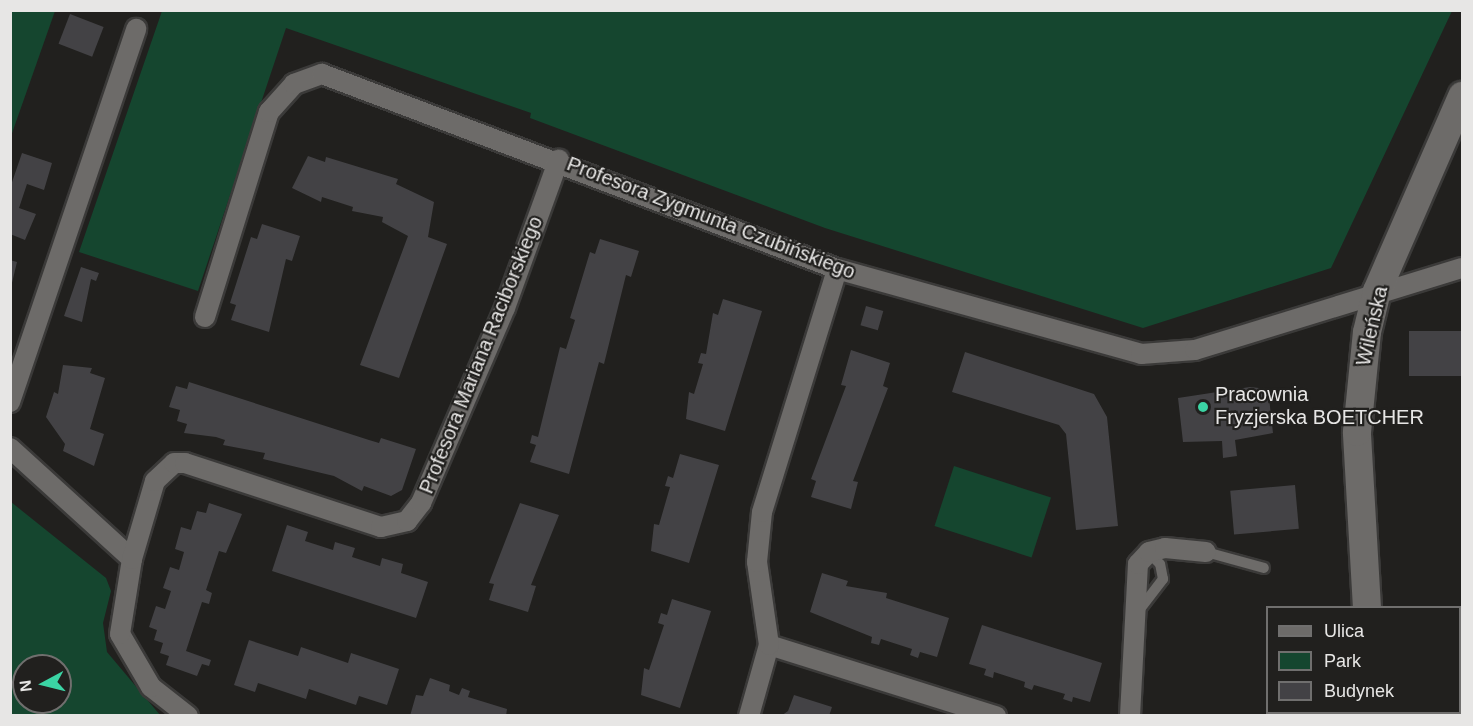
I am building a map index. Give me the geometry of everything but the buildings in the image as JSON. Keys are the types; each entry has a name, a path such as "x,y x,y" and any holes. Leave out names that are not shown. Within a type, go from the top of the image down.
{"street":[{"path":"10,402 136,29"},
{"name":"Profesora Zygmunta Czubińskiego","path":"205,317 269,112 306,77 338,77 559,159 837,269 1141,354 1195,350 1377,291 1462,268"},
{"name":"Wileńska","path":"1366,606 1357,432 1377,291 1462,96"},
{"name":"Profesora Mariana Raciborskiego","path":"188,716 151,687 120,634 132,559 155,481 174,463 381,526 407,521 422,503 501,318 559,159"},
{"path":"749,716 769,645 758,535 837,269"},
{"path":"10,448 132,559"},
{"path":"1130,716 1138,564 1148,552 1182,547 1206,552"},
{"path":"769,645 996,716"}],"lane":[{"path":"1206,552 1264,568"}],"green space":[{"path":"162,10 1452,11 1331,268 1143,328 825,228 530,118 531,113 286,28 198,291 79,252"},
{"path":"10,11 55,11 11,136"},
{"path":"954,466 1051,498 1032,557 935,526"},
{"path":"11,502 106,578 111,591 103,623 107,652 160,715 11,715"}],"place":[{"name":"Pracownia Fryzjerska BOETCHER","path":"1203,407"}]}
